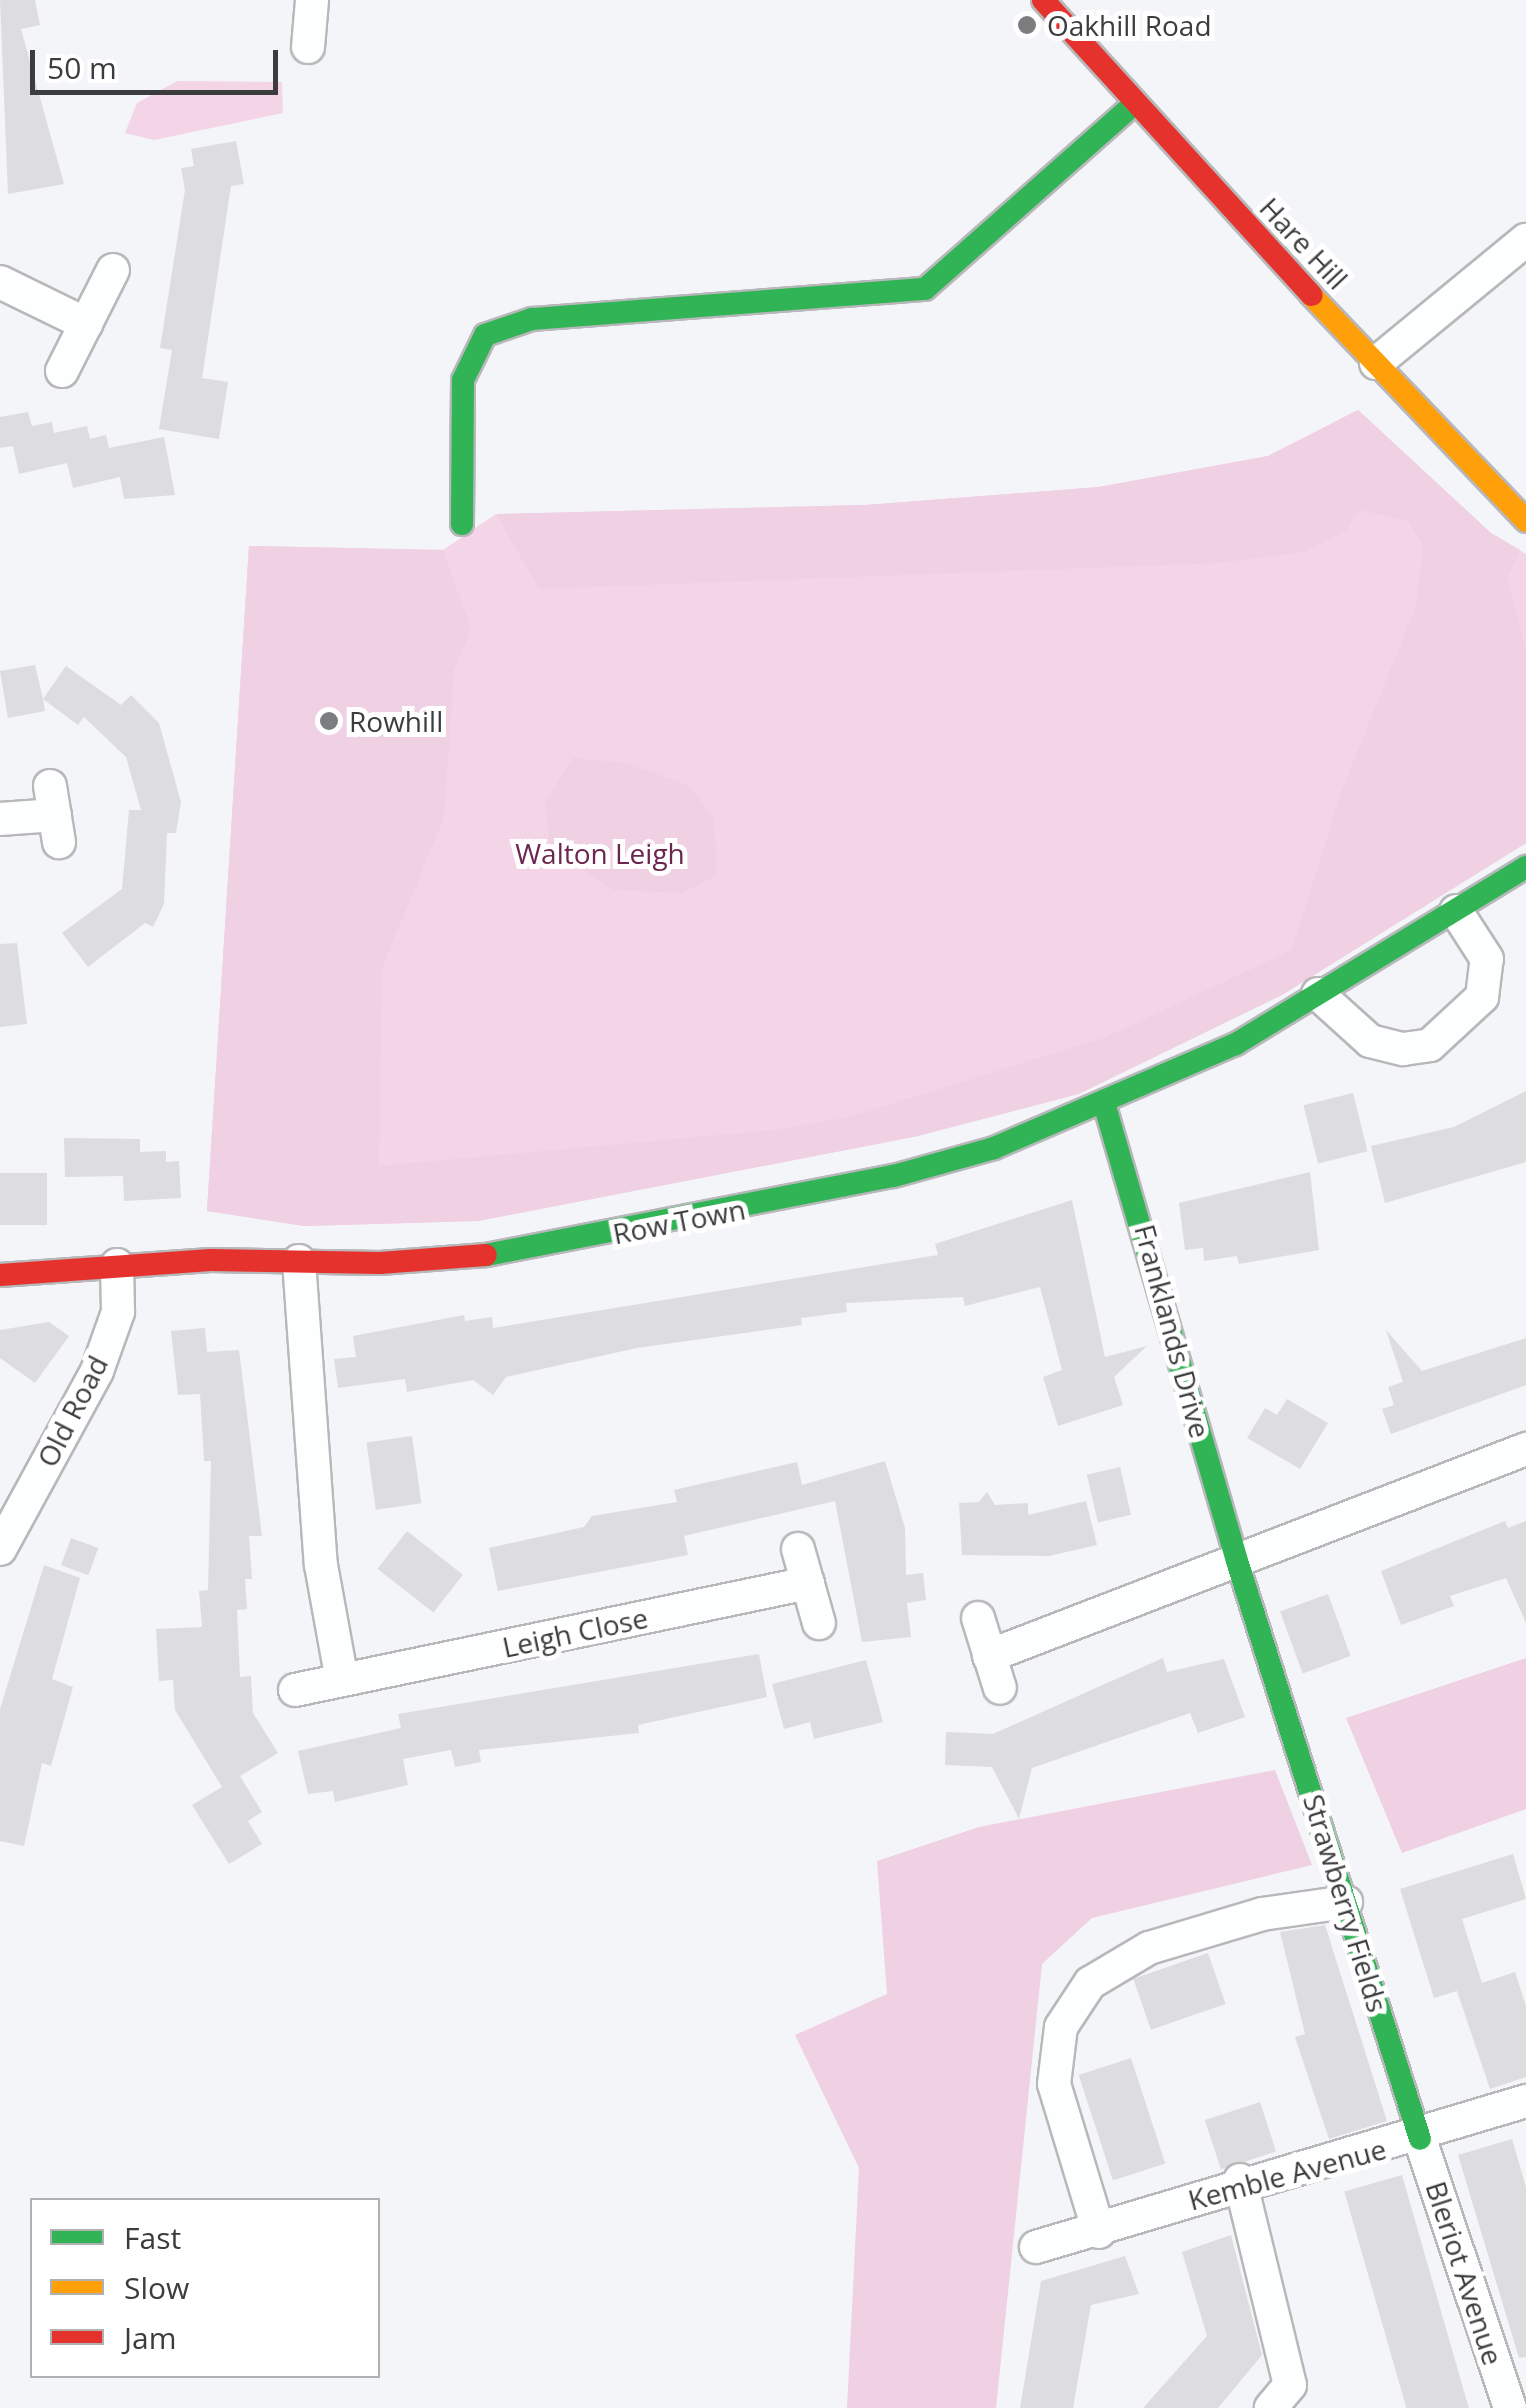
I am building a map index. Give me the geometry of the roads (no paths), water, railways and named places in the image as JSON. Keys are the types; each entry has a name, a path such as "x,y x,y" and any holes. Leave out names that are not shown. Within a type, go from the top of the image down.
{"street":[{"path":"308,48 312,0"},
{"name":"Hare Hill","path":"1043,0 1134,104 1526,522"},
{"path":"462,524 462,380 485,335 532,319 924,289 1134,104"},
{"path":"1376,364 1526,240"},
{"path":"62,371 113,270"},
{"path":"0,282 86,324"},
{"path":"0,818 55,814"},
{"name":"Row Town","path":"0,1275 117,1265 493,1254 894,1176 1104,1103 1236,1044 1526,868"},
{"path":"1318,994 1370,1041 1403,1049 1430,1045 1482,997 1487,959 1456,911"},
{"name":"Franklands Drive","path":"1104,1103 1238,1561"},
{"path":"299,1261 321,1565 342,1680"},
{"name":"Old Road","path":"0,1549 97,1371 118,1312 117,1265"},
{"path":"990,1656 1526,1449"},
{"path":"798,1549 819,1623"},
{"name":"Strawberry Fields","path":"1238,1561 1420,2138"},
{"name":"Leigh Close","path":"296,1690 808,1583"},
{"path":"978,1618 1000,1688"},
{"path":"1098,2232 1054,2084 1061,2027 1090,1983 1149,1948 1262,1914 1346,1902"},
{"path":"1420,2138 1526,2101"},
{"name":"Kemble Avenue","path":"1036,2246 1098,2232 1240,2180 1420,2138"},
{"name":"Bleriot Avenue","path":"1420,2138 1510,2408"},
{"path":"1240,2180 1290,2385 1271,2408"}],"place":[{"name":"Oakhill Road","path":"1027,25"},
{"name":"Rowhill","path":"329,721"}],"park label":[{"name":"Walton Leigh","path":"600,853"}]}
